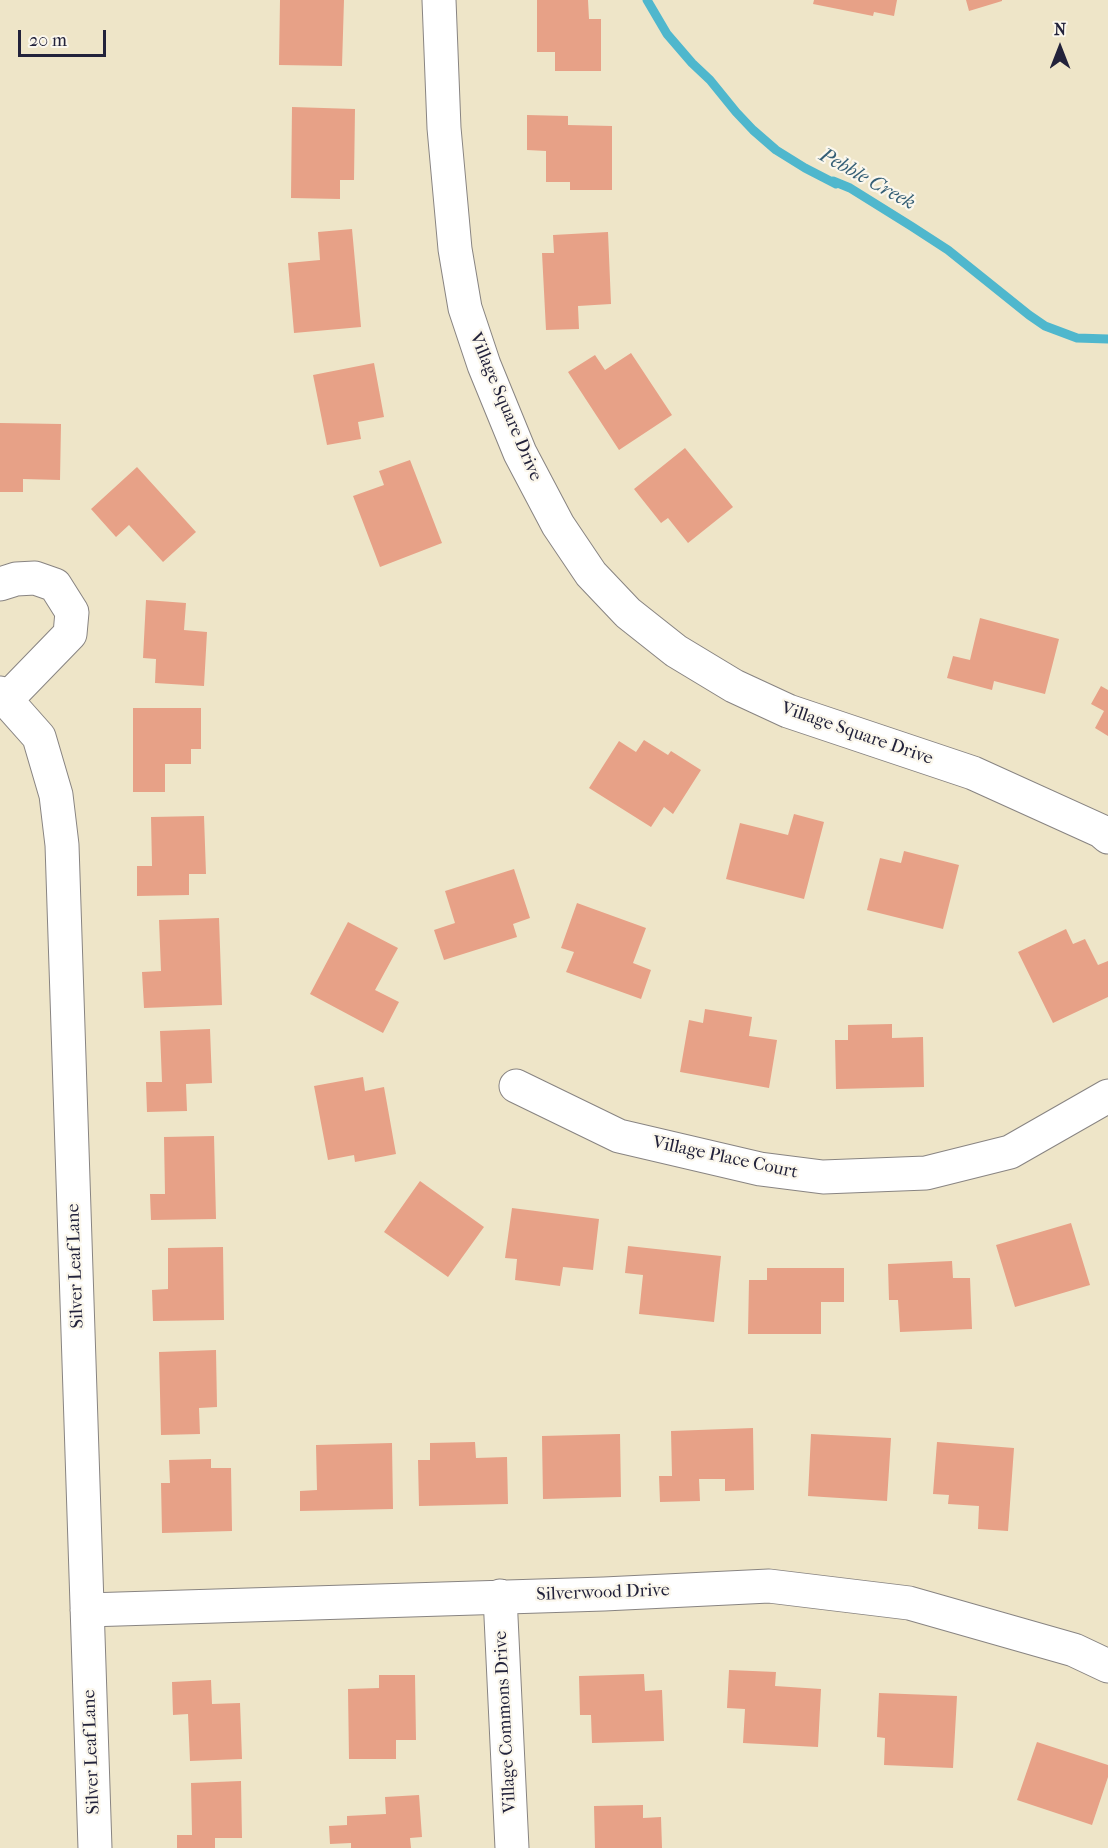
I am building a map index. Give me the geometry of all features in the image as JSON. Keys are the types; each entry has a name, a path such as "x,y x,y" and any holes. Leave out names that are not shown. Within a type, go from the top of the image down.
{"street":[{"name":"Village Square Drive","path":"439,0 444,128 455,249 465,308 484,365 520,453 558,525 591,574 628,613 676,651 734,686 788,711 973,773 1101,831 1108,837"},
{"name":"Silver Leaf Lane","path":"0,584 16,579 35,578 55,585 72,612 70,634 3,696 39,737 56,795 62,845 95,1848"},
{"name":"Village Place Court","path":"516,1086 619,1136 760,1169 823,1177 926,1173 1011,1152 1108,1096"},
{"name":"Silverwood Drive","path":"87,1610 604,1594 769,1586 909,1603 1074,1650 1108,1666"},
{"name":"Village Commons Drive","path":"500,1596 512,1848"}],"building":[{"path":"280,0 344,0 342,66 279,65"},
{"path":"537,0 588,0 589,19 601,19 601,71 555,71 555,52 537,52"},
{"path":"814,0 897,0 894,16 874,12 873,16 813,4"},
{"path":"966,0 1002,0 1002,1 969,11"},
{"path":"292,107 355,109 354,180 340,180 340,199 291,198"},
{"path":"527,115 568,116 568,125 612,126 612,190 570,190 570,182 546,182 546,151 527,150"},
{"path":"352,229 361,327 294,333 288,263 320,260 318,232"},
{"path":"608,232 611,304 578,306 579,329 546,330 542,253 554,253 553,235"},
{"path":"631,353 672,415 619,450 568,372 595,355 605,370"},
{"path":"374,363 384,417 358,422 361,439 327,445 313,375"},
{"path":"0,423 61,424 60,480 23,479 23,492 0,492"},
{"path":"685,448 733,507 688,543 668,518 661,523 634,489"},
{"path":"410,460 442,543 380,567 353,496 384,485 379,471"},
{"path":"137,467 196,532 163,562 129,525 116,537 91,509"},
{"path":"146,600 186,603 184,630 207,632 204,686 155,683 156,659 143,658"},
{"path":"980,618 1059,639 1045,694 994,681 992,690 947,678 953,656 970,660"},
{"path":"1101,686 1108,690 1108,736 1095,728 1104,711 1091,704"},
{"path":"133,708 201,708 201,749 191,749 191,764 165,764 165,792 133,792"},
{"path":"644,740 668,755 671,751 701,770 673,814 664,807 651,827 589,788 619,741 636,752"},
{"path":"794,814 824,822 804,899 726,879 740,823 788,835"},
{"path":"204,816 206,874 189,874 189,895 137,896 137,866 152,866 151,817"},
{"path":"904,851 959,865 943,929 867,910 880,858 901,863"},
{"path":"514,869 530,918 513,924 517,937 444,960 434,930 455,923 445,891"},
{"path":"577,903 646,928 633,963 651,970 641,999 566,972 574,952 561,948"},
{"path":"219,918 222,1005 144,1008 142,972 161,971 159,920"},
{"path":"348,922 398,948 375,990 399,1002 383,1033 310,994"},
{"path":"1066,929 1073,944 1085,939 1098,965 1108,961 1108,997 1053,1023 1018,952"},
{"path":"705,1009 752,1017 749,1036 777,1040 769,1088 680,1072 689,1020 703,1023"},
{"path":"892,1024 892,1038 923,1037 924,1087 836,1089 835,1040 848,1040 848,1025"},
{"path":"210,1029 212,1083 186,1084 187,1111 147,1112 146,1082 162,1082 160,1031"},
{"path":"363,1077 365,1091 384,1087 396,1154 355,1162 354,1155 328,1160 314,1086"},
{"path":"214,1136 216,1219 151,1220 150,1194 165,1194 164,1137"},
{"path":"420,1181 484,1227 448,1277 384,1232"},
{"path":"512,1208 599,1219 593,1270 563,1267 560,1286 515,1280 517,1259 505,1258"},
{"path":"1071,1223 1090,1285 1015,1307 996,1245"},
{"path":"628,1246 721,1256 714,1322 639,1314 643,1275 625,1273"},
{"path":"223,1247 224,1320 153,1321 152,1290 168,1289 168,1248"},
{"path":"952,1261 953,1278 970,1278 972,1329 900,1332 898,1300 889,1300 888,1264"},
{"path":"767,1268 844,1268 844,1302 821,1302 821,1334 748,1334 749,1280 767,1280"},
{"path":"216,1350 217,1407 199,1408 200,1434 161,1435 159,1352"},
{"path":"753,1428 754,1490 725,1491 725,1479 699,1479 700,1501 660,1502 659,1476 672,1476 671,1431"},
{"path":"620,1434 621,1497 543,1499 542,1436"},
{"path":"811,1434 891,1438 887,1501 808,1496"},
{"path":"475,1442 476,1458 507,1457 508,1504 419,1506 418,1460 430,1460 430,1443"},
{"path":"937,1442 1014,1448 1008,1531 978,1529 979,1506 948,1504 949,1495 933,1494"},
{"path":"392,1443 393,1509 300,1511 300,1491 317,1490 316,1445"},
{"path":"211,1459 211,1468 231,1468 232,1531 162,1533 161,1483 170,1483 169,1460"},
{"path":"729,1670 776,1672 775,1686 821,1689 818,1747 743,1743 745,1709 727,1708"},
{"path":"644,1674 645,1691 662,1690 664,1741 592,1743 591,1715 580,1715 579,1676"},
{"path":"379,1675 415,1675 416,1740 396,1740 396,1759 349,1759 348,1689 379,1688"},
{"path":"211,1680 212,1704 240,1703 242,1759 190,1761 188,1714 173,1715 172,1682"},
{"path":"879,1693 957,1696 953,1768 884,1765 885,1738 877,1737"},
{"path":"1037,1742 1108,1765 1108,1777 1092,1825 1017,1800"},
{"path":"241,1781 242,1838 215,1838 215,1848 177,1848 177,1835 192,1835 191,1783"},
{"path":"419,1795 422,1837 410,1838 411,1848 351,1848 351,1843 330,1844 329,1826 347,1825 347,1816 386,1814 385,1797"},
{"path":"643,1805 643,1818 661,1817 662,1848 595,1848 594,1806"}],"waterway":[{"name":"Pebble Creek","path":"647,0 667,34 736,112 776,150 836,184 833,181 850,188 948,250 1045,326 1077,338 1108,339"}]}
